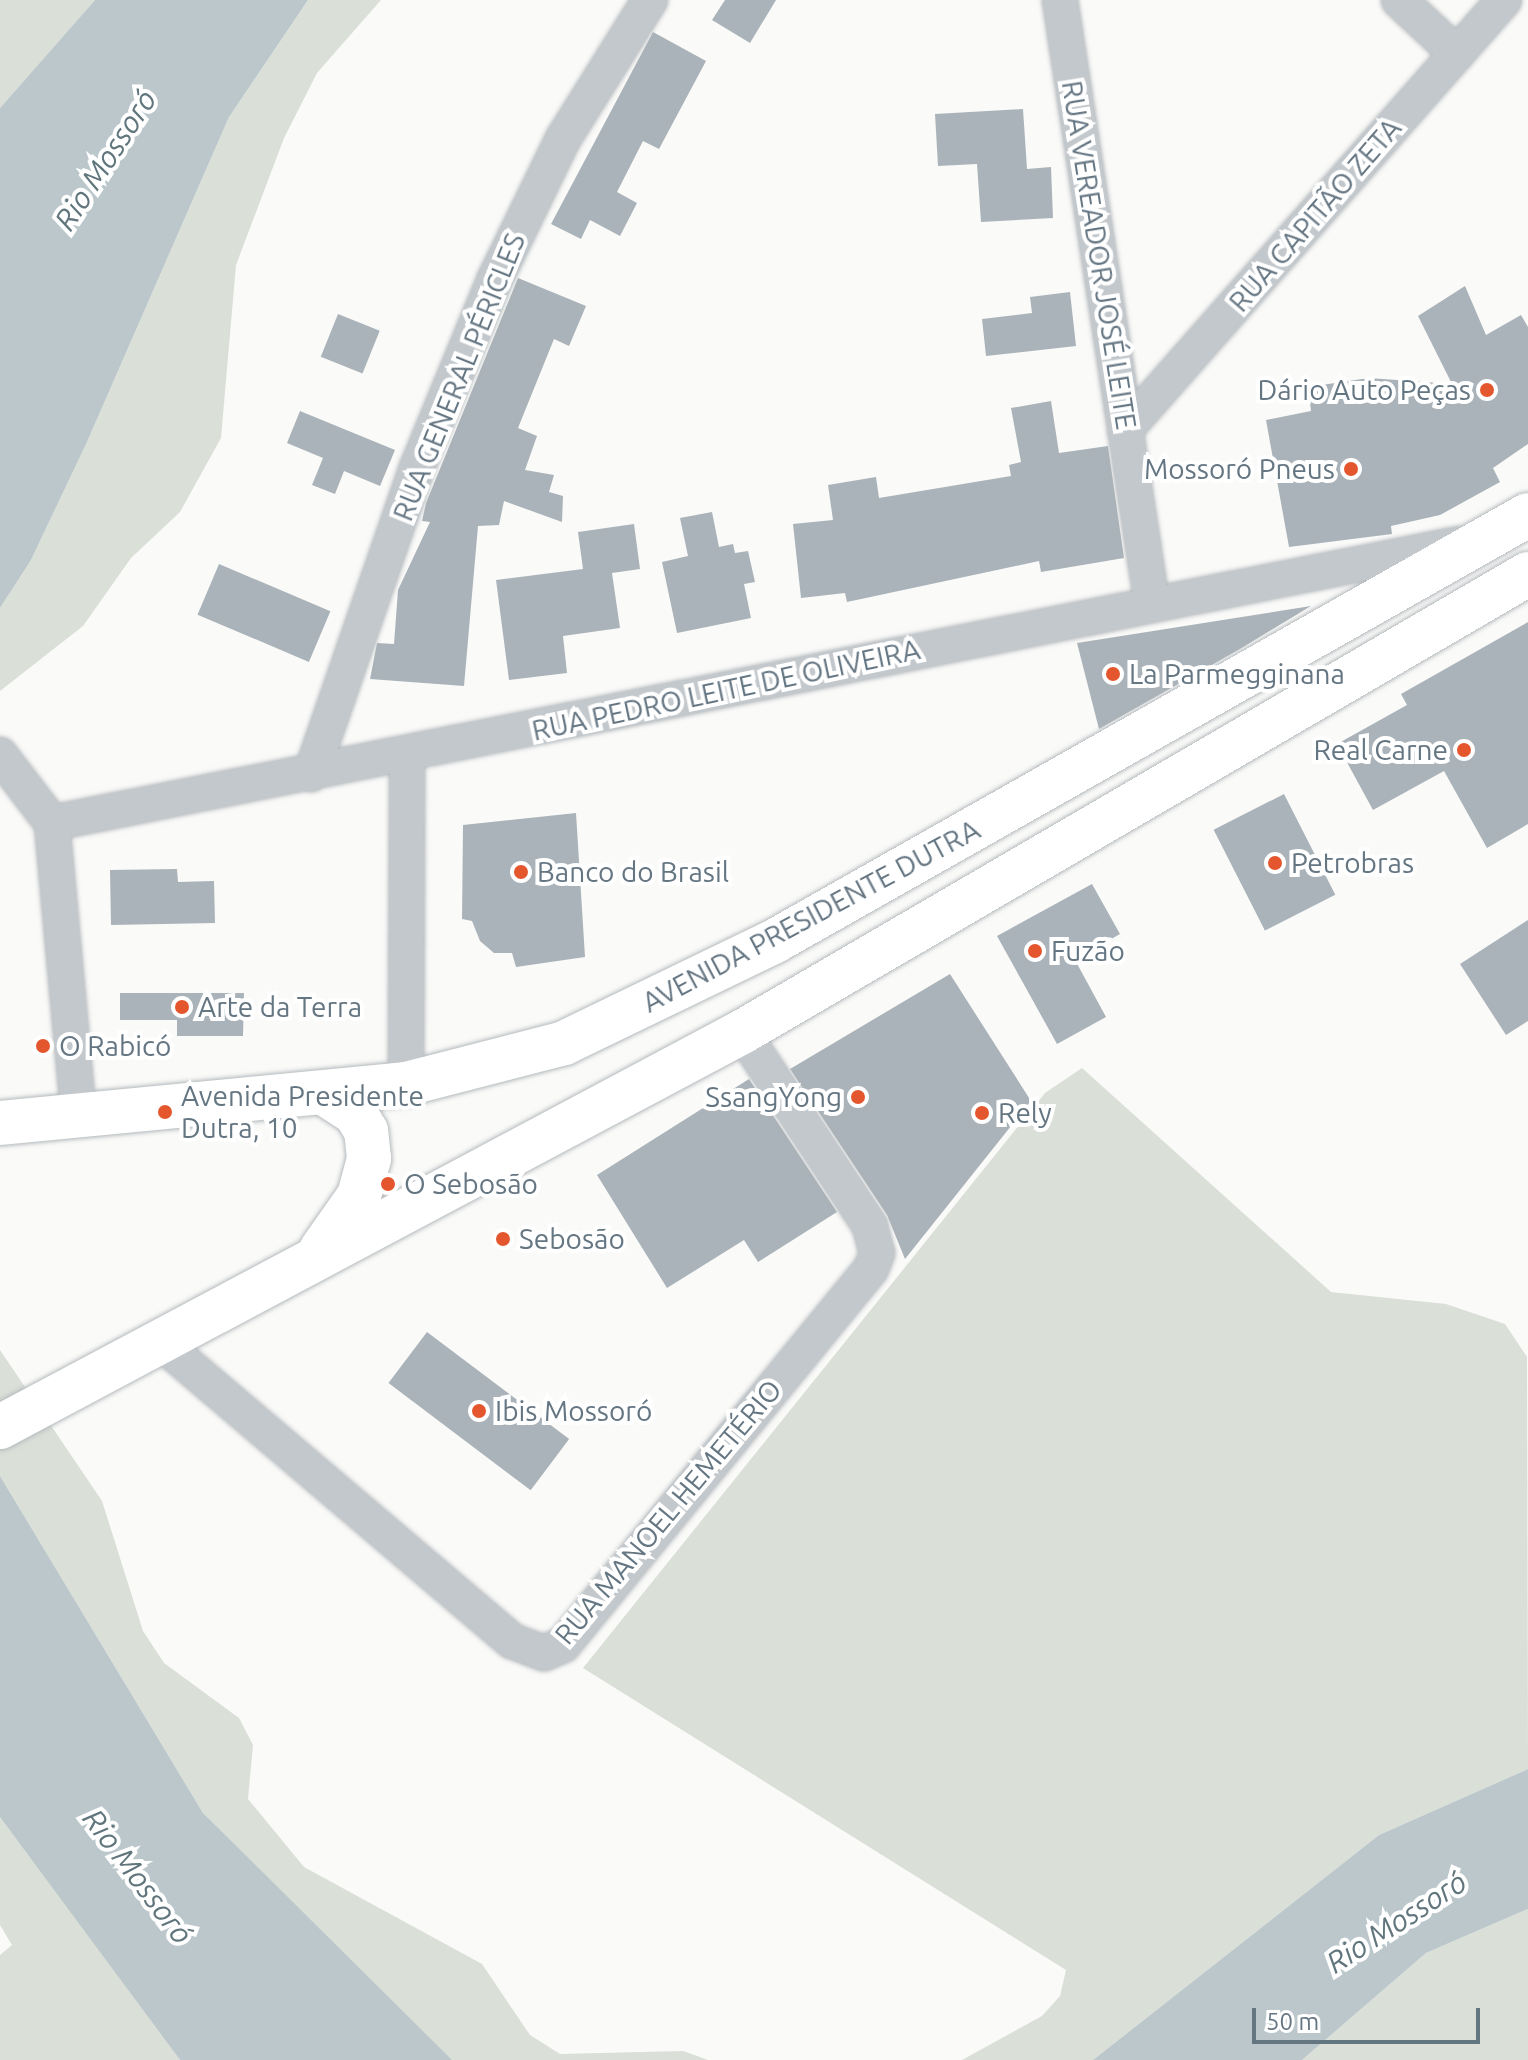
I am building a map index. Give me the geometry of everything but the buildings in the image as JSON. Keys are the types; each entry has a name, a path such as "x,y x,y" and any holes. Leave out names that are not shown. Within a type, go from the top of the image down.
{"main road":[{"name":"AVENIDA PRESIDENTE DUTRA","path":"14,1122 406,1084 564,1043 775,941 1528,515"},
{"name":"AVENIDA PRESIDENTE DUTRA","path":"0,1427 157,1339 742,1032 1528,574"},
{"path":"775,941 807,995"},
{"path":"318,1255 359,1196 369,1158 366,1131 355,1113 326,1094"}],"street":[{"name":"RUA GENERAL PÉRICLES","path":"311,774 417,468 495,279 563,139 650,0"},
{"name":"RUA VEREADOR JOSÉ LEITE","path":"1060,0 1152,604"},
{"path":"1399,0 1457,54"},
{"name":"RUA CAPITÃO ZETA","path":"1125,430 1504,0"},
{"name":"RUA PEDRO LEITE DE OLIVEIRA","path":"52,823 407,756 1484,539"},
{"path":"0,755 52,823 79,1118"},
{"path":"406,1084 407,756"},
{"name":"RUA MANOEL HEMETÉRIO","path":"157,1339 512,1641 544,1653 563,1645 871,1269 877,1253 870,1226 742,1032"}],"shaded area":[{"path":"0,0 95,0 0,108"},
{"path":"308,0 381,0 317,73 284,138 236,265 221,438 180,512 131,558 83,626 0,691 0,608 31,560 87,442 229,117"},
{"path":"1082,1068 1331,1292 1446,1304 1505,1324 1527,1357 1528,1769 1379,1835 1093,2060 962,2060 1042,2016 1060,1996 1066,1970 583,1668 1045,1093"},
{"path":"0,1350 102,1501 143,1631 164,1663 239,1718 253,1745 248,1799 304,1867 482,1964 530,2035 560,2054 683,2051 708,2060 452,2060 413,2027 203,1813 0,1476"},
{"path":"0,1817 180,2060 0,2060 0,1955 12,1945 0,1925"},
{"path":"1528,1909 1528,2060 1302,2060 1426,1953"}],"water":[{"name":"Rio Mossoró","path":"95,0 308,0 229,117 87,442 31,560 0,608 0,108"},
{"name":"Rio Mossoró","path":"0,1476 203,1813 452,2060 180,2060 0,1817"},
{"name":"Rio Mossoró","path":"1528,1769 1528,1909 1426,1953 1302,2060 1093,2060 1379,1835"}],"place":[{"name":"Dário Auto Peças","path":"1487,390"},
{"name":"Mossoró Pneus","path":"1351,469"},
{"name":"La Parmegginana","path":"1113,674"},
{"name":"Real Carne","path":"1464,750"},
{"name":"Petrobras","path":"1275,863"},
{"name":"Banco do Brasil","path":"521,872"},
{"name":"Fuzão","path":"1035,951"},
{"name":"Arte da Terra","path":"182,1007"},
{"name":"O Rabicó","path":"43,1046"},
{"name":"SsangYong","path":"858,1097"},
{"name":"Avenida Presidente Dutra, 10","path":"165,1112"},
{"name":"Rely","path":"982,1113"},
{"name":"O Sebosão","path":"388,1184"},
{"name":"Sebosão","path":"503,1239"},
{"name":"Ibis Mossoró","path":"479,1411"}]}
